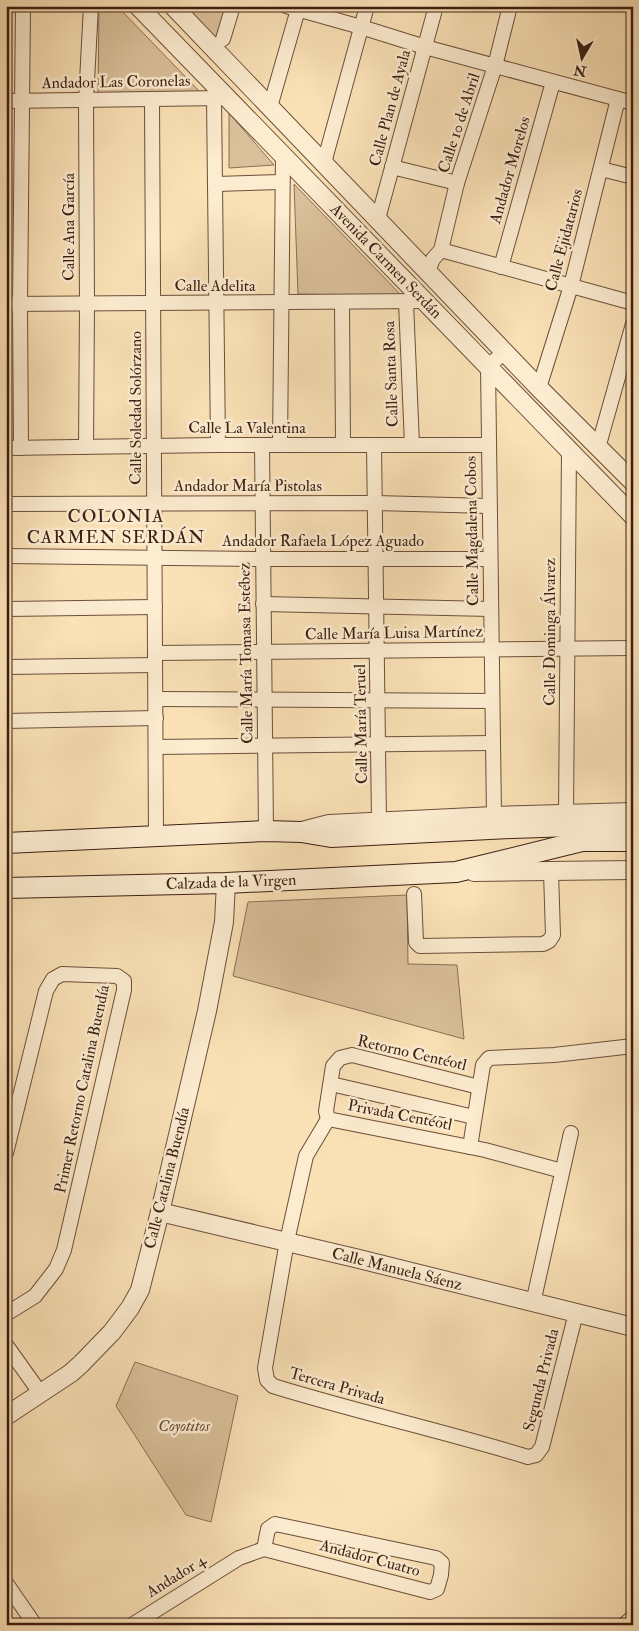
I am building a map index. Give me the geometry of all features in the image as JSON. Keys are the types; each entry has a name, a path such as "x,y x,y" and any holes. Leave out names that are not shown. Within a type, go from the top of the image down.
{"main road":[{"path":"6,843 266,831 301,832 331,837 633,824"},
{"name":"Calzada de la Virgen","path":"6,888 226,883 456,872 582,841 633,841"}],"street":[{"path":"22,448 13,305 22,101 23,6"},
{"name":"Calle Ana García","path":"86,447 88,304 86,100 92,6"},
{"name":"Avenida Carmen Serdán","path":"138,6 220,98 283,155 633,516"},
{"name":"Avenida Carmen Serdán","path":"173,6 539,388 633,482"},
{"path":"223,40 233,6"},
{"path":"324,163 367,6"},
{"name":"Calle Plan de Ayala","path":"378,219 436,6"},
{"name":"Calle 10 de Abril","path":"428,271 433,259 441,250 458,183 495,66 510,6"},
{"path":"270,107 294,7 425,47 633,103"},
{"name":"Andador Morelos","path":"501,267 553,82"},
{"path":"218,445 216,184 220,98"},
{"name":"Andador Las Coronelas","path":"6,101 220,98"},
{"name":"Calle Ejidatarios","path":"539,388 571,286 618,99"},
{"name":"Calle Soledad Solórzano","path":"152,100 156,836"},
{"path":"280,445 283,155"},
{"path":"392,167 458,183"},
{"path":"601,169 633,177"},
{"path":"216,184 282,182"},
{"path":"441,250 633,303"},
{"path":"342,302 343,445"},
{"name":"Calle Santa Rosa","path":"406,302 412,445"},
{"name":"Calle Adelita","path":"13,305 425,302"},
{"path":"598,448 633,324"},
{"path":"488,366 505,352"},
{"name":"Calle Magdalena Cobos","path":"488,366 494,816"},
{"name":"Calle La Valentina","path":"6,448 218,445 488,445"},
{"name":"Calle María Tomasa Estébez","path":"262,445 266,831"},
{"name":"Calle María Teruel","path":"374,445 379,822"},
{"name":"Calle Dominga Álvarez","path":"566,815 569,450"},
{"name":"Andador María Pistolas","path":"6,504 262,505 375,503 489,506"},
{"name":"Andador Rafaela López Aguado","path":"6,556 490,559"},
{"path":"263,604 491,608"},
{"path":"6,609 155,607"},
{"name":"Calle María Luisa Martínez","path":"6,667 264,652 633,648"},
{"path":"156,699 492,701"},
{"path":"6,721 156,718"},
{"path":"156,747 493,743"},
{"path":"301,832 329,824 633,812"},
{"name":"Calzada de la Virgen","path":"456,872 633,870"},
{"path":"414,894 416,942 420,946 543,944 549,941 553,935 550,872"},
{"name":"Calle Catalina Buendía","path":"6,1416 81,1364 112,1332 130,1308 140,1290 160,1212 217,961 224,922 226,883"},
{"name":"Primer Retorno Catalina Buendía","path":"6,1153 46,991 53,979 62,974 117,976 124,981 124,990 64,1250 56,1269 35,1296 6,1314"},
{"path":"479,1087 483,1064 489,1058 554,1055 633,1046"},
{"name":"Retorno Centéotl","path":"328,1119 326,1111 333,1066 340,1058 352,1055 479,1087 470,1147"},
{"path":"331,1084 474,1117"},
{"name":"Privada Centéotl","path":"287,1241 306,1156 328,1119 485,1150 562,1172"},
{"path":"533,1303 571,1133"},
{"name":"Calle Manuela Sáenz","path":"160,1212 287,1241 633,1327"},
{"name":"Tercera Privada","path":"287,1241 265,1368 267,1380 273,1386 324,1402 475,1441 528,1457 536,1455"},
{"name":"Segunda Privada","path":"536,1455 542,1447 576,1313"},
{"path":"6,1344 40,1394"},
{"name":"Andador Cuatro","path":"275,1524 436,1558 442,1563 441,1575 436,1589 430,1592 264,1549 268,1529 275,1524"},
{"name":"Andador 4","path":"132,1625 239,1558 264,1549"},
{"path":"6,1583 34,1625"},
{"path":"624,1625 633,1617"}],"green space":[{"path":"99,6 117,6 201,93 98,96"},
{"path":"186,6 225,6 217,39"},
{"path":"229,113 274,165 229,168"},
{"path":"294,184 402,296 298,294"},
{"path":"407,895 408,964 457,965 464,1039 233,976 248,902"},
{"name":"Coyotitos","path":"135,1362 238,1396 211,1522 186,1515 116,1406"}],"district":[{"name":"COLONIA CARMEN SERDÁN","path":"116,526"}]}
